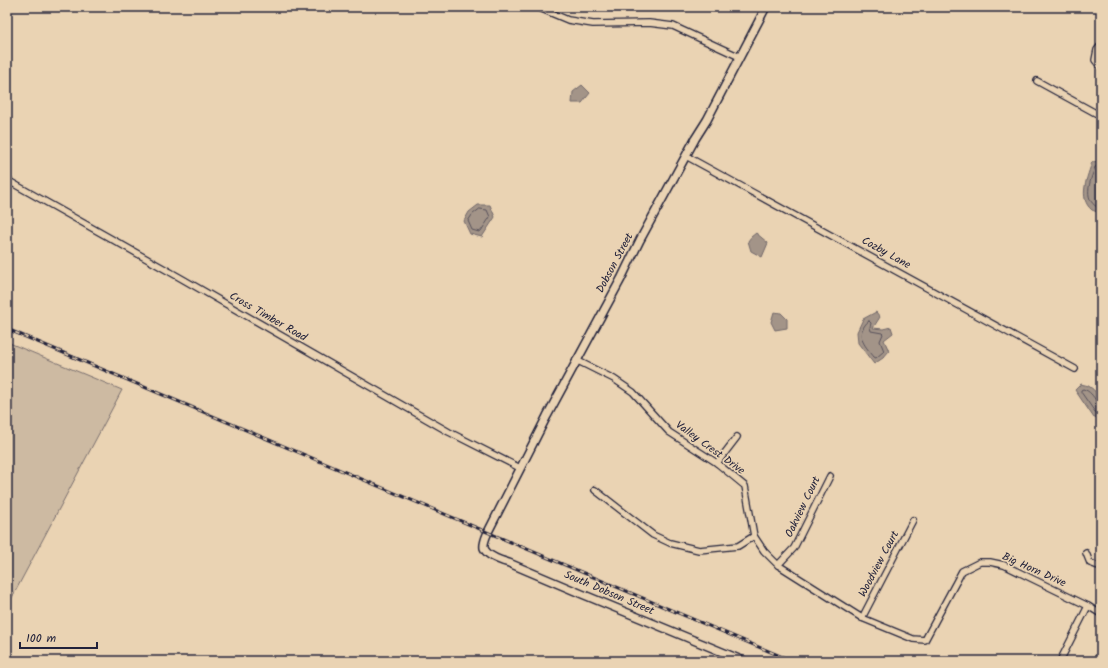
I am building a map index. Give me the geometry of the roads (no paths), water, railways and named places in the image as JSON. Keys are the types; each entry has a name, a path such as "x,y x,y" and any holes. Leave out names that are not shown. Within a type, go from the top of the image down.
{"street":[{"name":"Dobson Street","path":"488,532 576,360 707,120 766,7"},
{"path":"541,8 568,20 593,24 649,23 673,26 740,57"},
{"path":"1101,45 1097,50 1095,60 1101,66"},
{"path":"1037,81 1101,116"},
{"name":"Cozby Lane","path":"686,156 1075,369"},
{"name":"Cross Timber Road","path":"7,180 442,428 520,468"},
{"name":"Valley Crest Drive","path":"576,360 614,379 633,392 669,432 717,463 745,486 754,536 764,551 778,565 862,618 913,639 925,640"},
{"path":"717,463 737,436"},
{"name":"Oakview Court","path":"778,565 794,548 830,476"},
{"path":"595,490 653,535 670,543 699,550 738,546 754,536"},
{"name":"Woodview Court","path":"862,618 913,520"},
{"name":"South Dobson Street","path":"488,532 484,547 492,556 744,661"},
{"path":"1086,553 1090,562 1101,568"},
{"name":"Big Horn Drive","path":"925,640 962,571 980,562 990,562 1004,565 1088,606 1101,614"},
{"path":"1060,661 1088,606"}],"water":[{"path":"582,85 590,93 582,103 572,103 573,92"},
{"path":"1100,161 1101,213 1092,210 1085,199 1084,193 1086,180 1092,162"},
{"path":"478,205 490,205 495,217 482,237 470,234 464,221 469,212"},
{"path":"756,233 768,243 762,257 751,251 748,241"},
{"path":"774,312 781,313 787,319 787,328 775,330 771,322"},
{"path":"876,312 880,317 873,328 883,329 891,327 893,333 884,340 889,351 883,358 874,364 858,343 857,332 863,319"},
{"path":"1081,384 1089,386 1096,392 1100,403 1101,415 1094,418 1075,390"}],"railway":[{"path":"7,329 792,661"}]}
